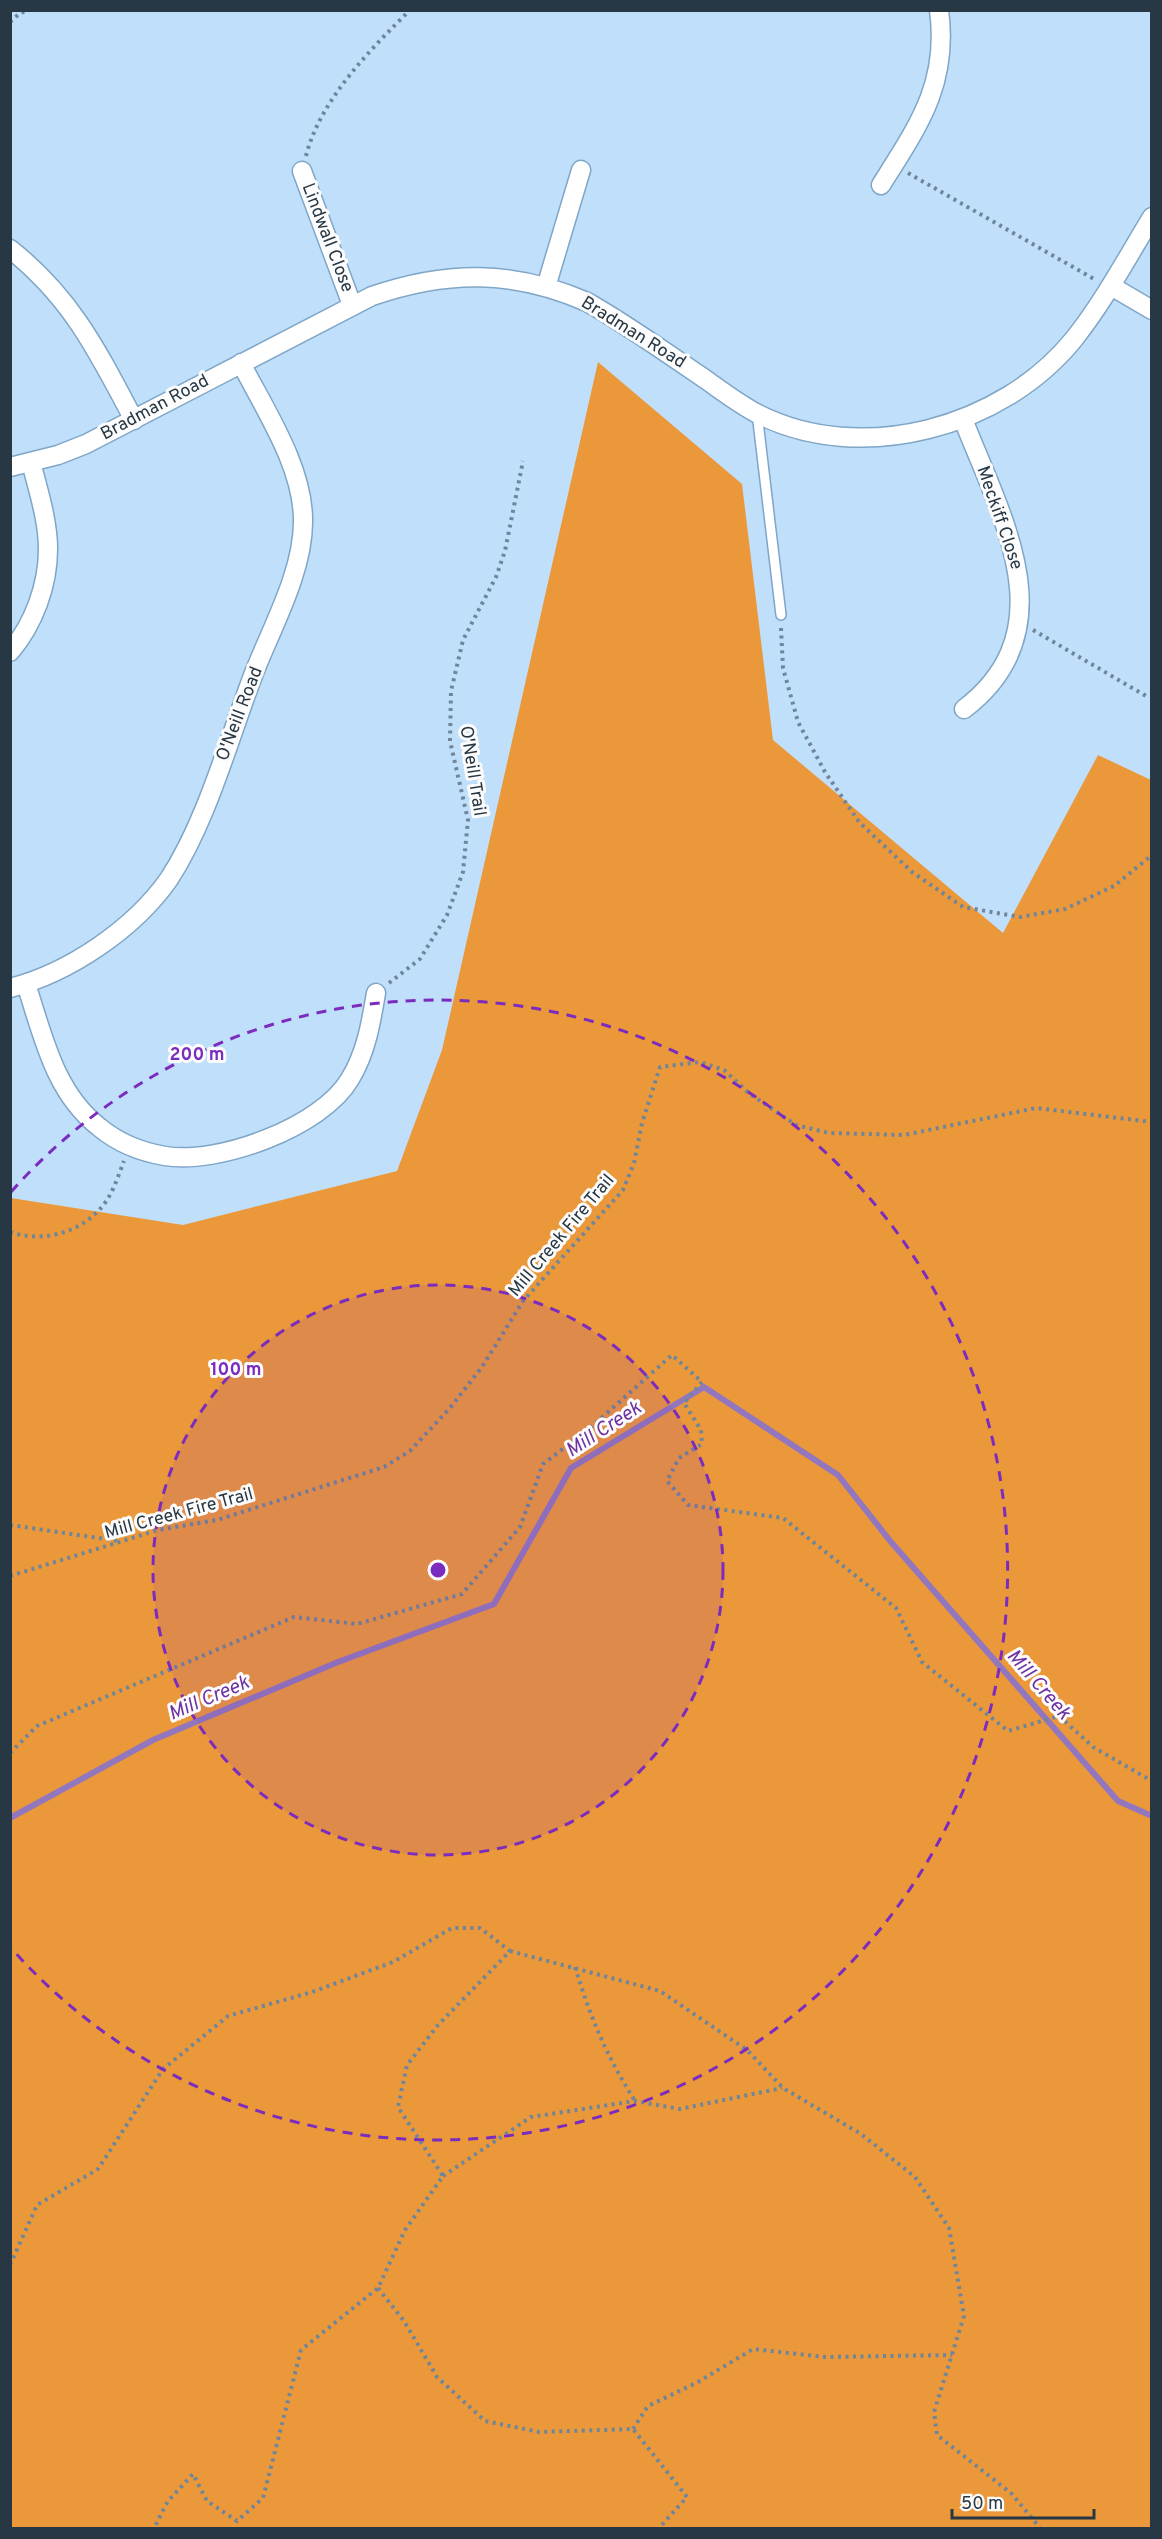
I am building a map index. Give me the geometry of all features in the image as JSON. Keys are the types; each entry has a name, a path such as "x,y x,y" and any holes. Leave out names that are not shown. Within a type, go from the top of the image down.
{"street":[{"path":"881,185 924,116 933,93 942,40 939,10"},
{"path":"546,287 581,170"},
{"name":"Lindwall Close","path":"302,171 352,305"},
{"name":"Bradman Road","path":"10,467 86,444 352,305 394,288 443,278 496,277 546,287 587,302 606,312 757,413 795,430 844,437 899,435 963,418 1018,390 1073,340 1111,286 1152,217"},
{"path":"10,249 46,280 75,315 134,420"},
{"path":"1111,286 1152,310"},
{"name":"O'Neill Road","path":"18,986 63,968 106,943 141,910 168,879 188,843 212,787 297,566 304,523 301,491 287,453 241,363"},
{"name":"Meckiff Close","path":"963,418 1015,556 1021,595 1016,638 1006,662 995,681 983,695 964,710"},
{"path":"10,652 30,621 41,595 46,570 48,548 46,527 31,462"},
{"path":"18,986 61,1084 79,1108 99,1127 131,1147 166,1156 193,1156 225,1151 263,1140 300,1124 328,1107 350,1080 363,1053 371,1027 376,993"}],"lane":[{"path":"757,413 781,615"}],"path":[{"path":"10,22 30,10"},
{"path":"302,171 308,148 328,108 363,56 410,10"},
{"path":"894,165 1092,278 1111,286"},
{"name":"O'Neill Trail","path":"376,993 420,959 447,915 464,872 468,820 450,741 451,691 463,640 496,577 505,551 523,461"},
{"path":"781,615 783,669 798,722 825,772 859,822 912,872 963,907 1020,917 1065,909 1113,886 1152,855"},
{"path":"1019,622 1146,696"},
{"name":"Mill Creek Fire Trail","path":"10,1576 158,1530 217,1520 384,1467 410,1451 450,1408 482,1367 523,1301 623,1190 634,1163 642,1123 660,1067 700,1062 724,1070 750,1094 796,1125 829,1133 904,1135 1036,1108 1152,1122"},
{"path":"10,1232 54,1236 80,1227 107,1201 131,1147"},
{"path":"10,1753 37,1726 294,1617 357,1624 462,1594 520,1527 543,1464 589,1429 672,1355 702,1382 684,1402 701,1430 702,1444 679,1458 667,1481 688,1505 783,1518 896,1608 922,1662 1008,1731 1059,1716 1093,1747 1152,1781"},
{"path":"10,1525 123,1542"},
{"path":"10,2265 37,2205 98,2169 163,2069 228,2016 312,1992 393,1962 452,1928 480,1928 510,1951 575,1966 660,1991 747,2050 783,2088 861,2134 915,2177 949,2228 964,2316 934,2412 937,2435 1012,2494 1040,2529"},
{"path":"443,2176 398,2107 407,2066 438,2025 510,1951"},
{"path":"575,1966 593,2024 610,2062 635,2101"},
{"path":"154,2529 168,2501 193,2474 207,2501 237,2520 263,2498 301,2350 378,2288 405,2230 443,2176 531,2117 635,2101 680,2109 783,2088"},
{"path":"378,2288 404,2321 437,2377 485,2421 539,2432 633,2429"},
{"path":"633,2429 648,2406 698,2382 753,2349 825,2357 952,2355"},
{"path":"633,2429 687,2497 659,2529"}],"shaded area":[{"path":"598,362 742,484 773,740 1003,933 1098,755 1151,780 1151,2528 11,2528 11,1198 183,1225 397,1171 442,1050"}],"waterway":[{"name":"Mill Creek","path":"10,1818 153,1740 338,1662 494,1604 571,1468 704,1387 838,1475 891,1542 1118,1801 1152,1816"}]}
